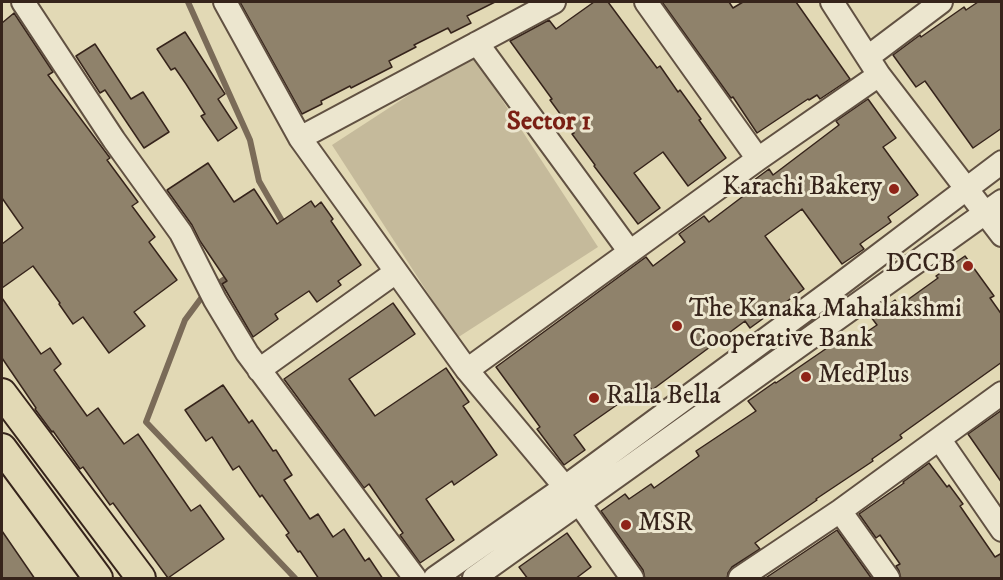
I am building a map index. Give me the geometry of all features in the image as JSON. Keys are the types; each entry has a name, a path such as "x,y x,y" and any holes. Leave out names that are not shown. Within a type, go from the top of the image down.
{"main road":[{"path":"2,393 126,574"},
{"path":"2,448 98,579"}],"street":[{"path":"23,2 114,140 181,233 215,300 247,353 415,579"},
{"path":"225,2 300,138 466,370 572,495 632,579"},
{"path":"300,138 477,43 519,10 554,2"},
{"path":"646,2 759,159"},
{"path":"832,2 873,66 966,187 993,207 1002,235"},
{"path":"466,370 759,159 873,66 941,2"},
{"path":"477,43 630,252"},
{"path":"474,579 572,495 834,289 1002,162"},
{"path":"435,579 572,495 993,207"},
{"path":"259,370 396,272"},
{"path":"740,579 840,511 1002,393"},
{"path":"940,440 1002,530"},
{"path":"840,511 888,579"}],"shaded area":[{"path":"472,54 598,247 457,338 332,145"}],"building":[{"path":"240,2 495,2 467,16 471,23 451,33 448,28 414,45 416,47 389,61 392,67 321,101 322,104 302,114"},
{"path":"594,2 608,2 657,68 660,66 678,92 680,90 726,158 688,186 663,152 634,173 660,208 638,224 594,166 550,100 552,99 510,41 549,20 556,29"},
{"path":"662,2 729,2 733,8 743,2 796,2 850,79 820,99 817,95 808,99 757,133"},
{"path":"978,2 1002,2 1002,128 973,148 925,81 916,87 893,55 964,7 966,10"},
{"path":"14,13 53,72 48,75 110,158 107,160 138,202 132,206 155,237 149,242 177,280 134,312 145,326 109,353 83,317 73,324 33,266 2,288 2,244 23,228 2,198 2,23"},
{"path":"185,32 225,94 218,99 237,128 218,141 201,116 205,114 186,84 175,68 171,70 157,49"},
{"path":"95,44 131,99 143,92 169,132 144,148 105,90 100,93 76,56"},
{"path":"868,99 896,138 883,147 918,195 888,217 891,222 860,244 864,249 842,264 802,209 765,236 804,289 750,328 745,321 652,390 648,385 574,435 585,450 564,465 537,429 540,427 496,367 646,257 653,266 685,242 679,234 704,216 709,222 746,194 742,189 769,169 773,175 839,125 836,121"},
{"path":"208,163 234,202 254,189 277,224 311,201 315,207 321,202 361,265 338,281 341,285 317,302 309,291 275,314 278,319 253,337 222,284 227,281 167,190"},
{"path":"965,256 994,296 990,298 1002,315 1002,362 900,435 902,438 872,459 873,461 755,543 760,549 732,567 727,579 645,579 643,570 601,511 625,494 629,499 651,484 654,488 699,456 696,451 756,411 748,401 827,348 826,345 841,334 849,344 877,325 871,317 895,300 899,306"},
{"path":"2,298 41,354 50,348 61,364 54,370 87,416 98,408 124,444 138,434 191,511 200,505 224,539 168,578 113,503 110,505 83,467 80,469 52,432 2,358"},
{"path":"393,303 415,334 349,379 375,416 446,368 469,402 463,406 497,455 454,485 452,481 426,499 454,540 420,563 400,535 403,533 369,484 364,488 284,379"},
{"path":"223,385 249,423 252,420 273,451 276,450 292,475 284,480 310,519 318,514 333,537 344,529 365,561 369,558 383,579 319,579 286,535 289,533 262,495 260,497 239,466 233,470 212,437 206,441 185,410"},
{"path":"1002,410 1002,483 968,434"},
{"path":"929,463 963,504 960,506 995,557 1002,553 1002,579 901,579 896,566 900,564 880,535 876,538 859,514"},
{"path":"837,530 872,579 764,579 776,571"},
{"path":"2,531 35,579 2,579"},
{"path":"567,533 591,567 575,579 528,579 519,567"}],"waterway":[{"path":"188,2 250,140 259,181 285,226"},
{"path":"213,287 232,274"},
{"path":"205,293 185,320 146,422 295,578"}],"place":[{"name":"Karachi Bakery","path":"894,189"},
{"name":"DCCB","path":"968,266"},
{"name":"The Kanaka Mahalakshmi Cooperative Bank","path":"677,326"},
{"name":"MedPlus","path":"806,377"},
{"name":"Ralla Bella","path":"594,398"},
{"name":"MSR","path":"626,525"}],"district":[{"name":"Sector 1","path":"549,123"}]}
